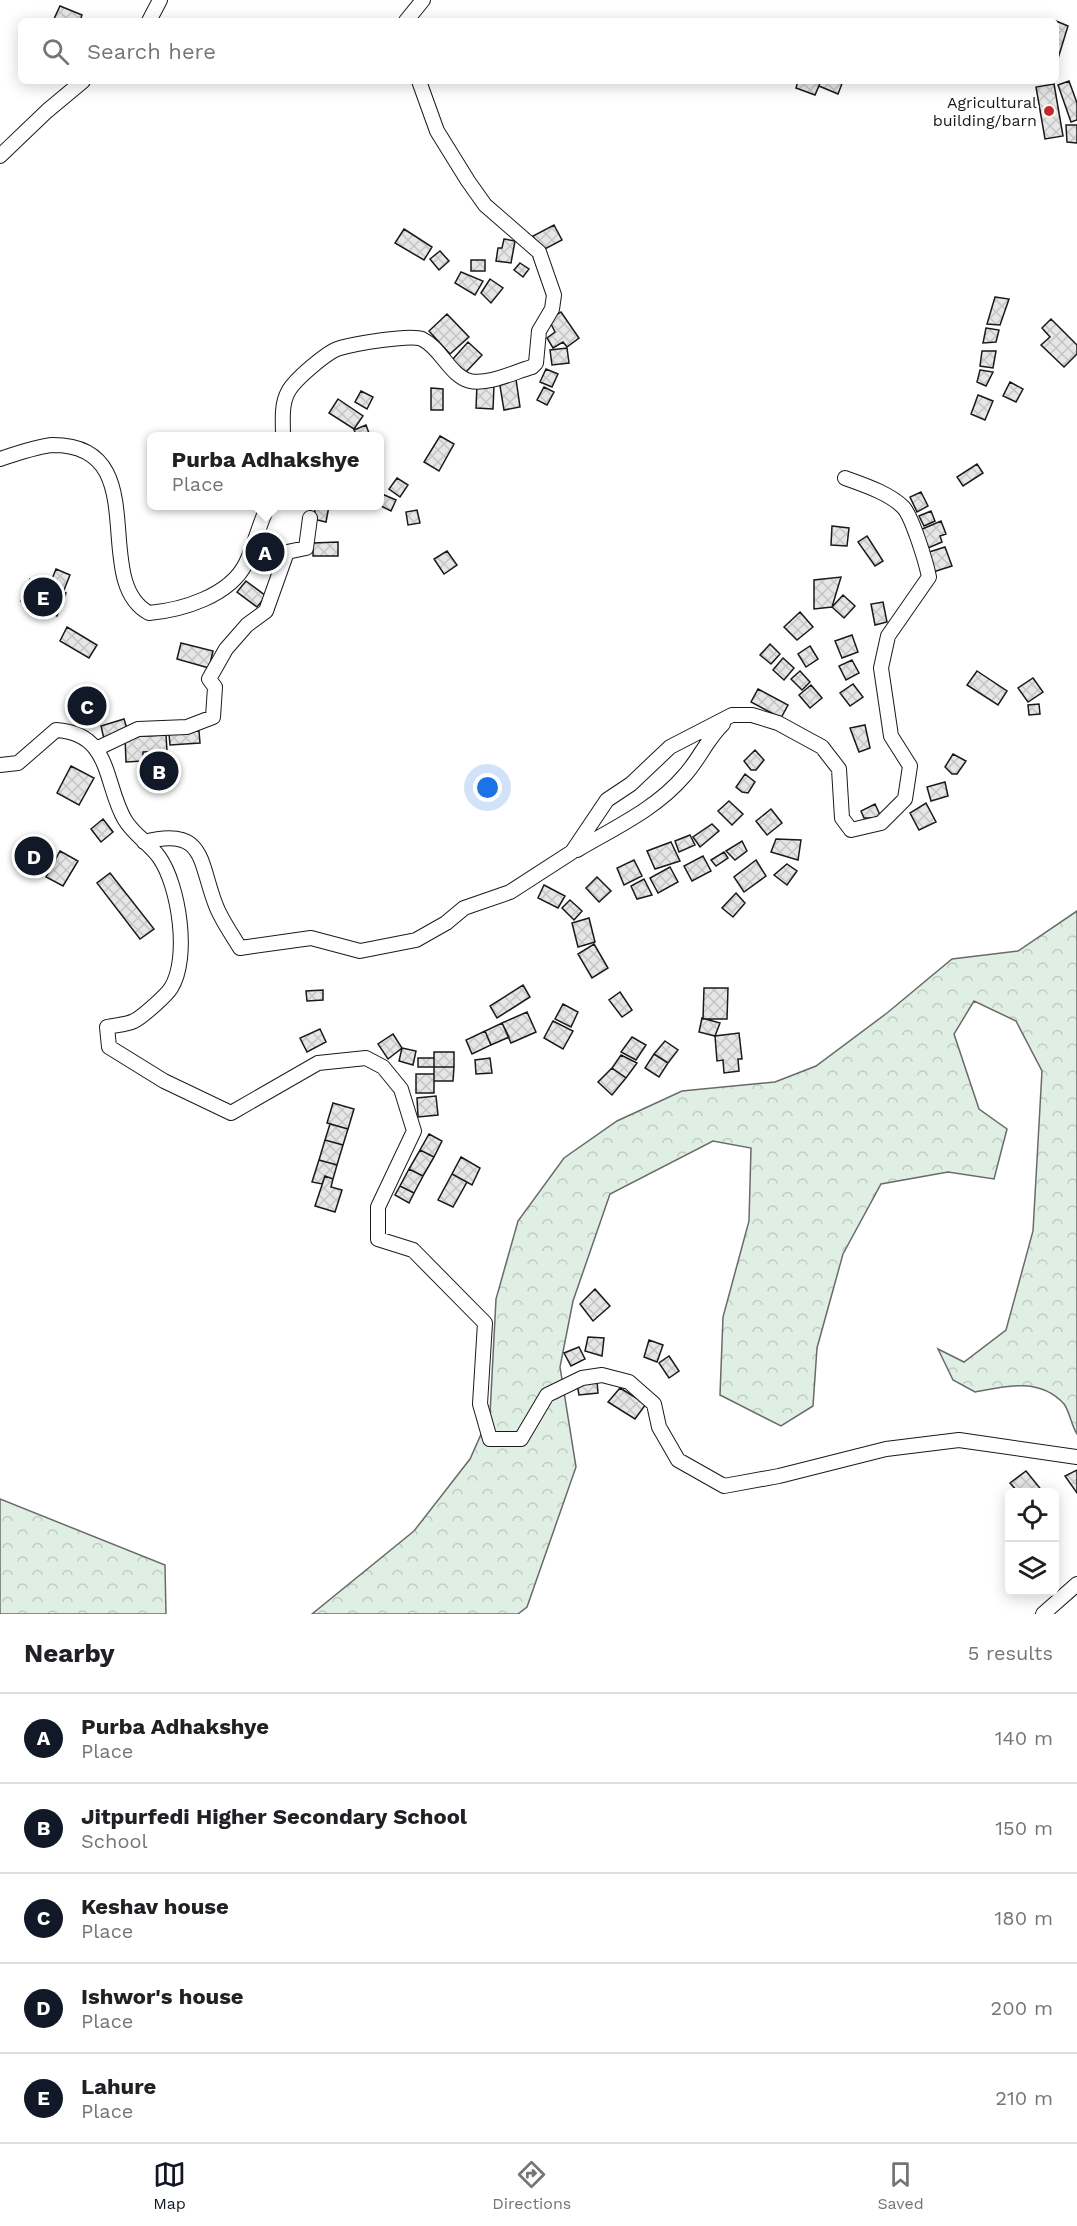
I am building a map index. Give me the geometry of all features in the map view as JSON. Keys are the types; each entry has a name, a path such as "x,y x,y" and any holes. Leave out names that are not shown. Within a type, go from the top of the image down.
{"street":[{"path":"151,18 160,0"},
{"path":"408,18 423,0"},
{"path":"0,156 79,84"},
{"path":"283,432 283,402 289,388 339,348 398,338 419,338 433,346 457,373 468,380 480,382 532,367 536,363 539,331 552,309 554,295 539,252 485,205 468,181 437,131 420,84"},
{"path":"0,459 52,445 76,448 96,458 112,487 119,546 129,593 138,608 149,614 184,606 218,592 245,565 266,510"},
{"path":"572,852 607,801 631,784 670,747 732,715 752,715 778,723 822,747 839,769 842,819 851,830 880,823 905,799 910,766 891,736 881,668 888,636 929,577 925,559 904,508 885,495 845,478"},
{"path":"96,749 138,729 187,727 213,717 215,687 209,679 226,649 247,625 267,610 287,552 306,548 310,518"},
{"path":"144,842 166,836 196,849 205,865 215,903 240,948 310,938 360,951 416,940 446,923 464,908 510,892 572,852 660,801 686,775 713,734 732,715"},
{"path":"0,765 18,763 56,730 82,736 96,749 108,770 124,819 159,856 171,879 179,915 179,966 171,989 135,1021 107,1027 109,1047 164,1082 231,1113 318,1063 366,1058 383,1067 401,1089 414,1131 378,1207 378,1239 413,1250 485,1323 480,1404 490,1439 520,1439 547,1395 582,1378 602,1375 629,1382 654,1404 659,1427 678,1460 724,1486 779,1476 886,1449 959,1440 1077,1457"},
{"path":"1043,1614 1077,1584"}],"green space":[{"path":"1077,911 1077,1434 1066,1407 1055,1395 1033,1387 1022,1386 975,1392 953,1380 938,1349 964,1362 1006,1330 1033,1231 1042,1071 1016,1021 974,1001 954,1034 979,1109 1007,1129 994,1179 948,1172 881,1184 843,1254 817,1348 813,1406 781,1426 720,1395 723,1317 749,1221 751,1148 713,1141 610,1194 573,1301 560,1367 576,1467 527,1607 518,1614 312,1614 414,1531 470,1459 490,1414 496,1299 518,1221 564,1158 617,1121 682,1091 775,1082 816,1066 887,1013 952,959 1018,951"},
{"path":"0,1499 165,1565 166,1614 0,1614"}],"building":[{"path":"60,6 82,15 81,18 54,18"},
{"path":"1059,22 1068,26 1059,55"},
{"path":"1069,81 1077,103 1077,120 1071,122 1058,85"},
{"path":"797,84 820,84 815,95 796,88"},
{"path":"820,84 842,84 838,94 819,86"},
{"name":"Agricultural building/barn","path":"1054,84 1063,136 1045,139 1036,87"},
{"name":"Agricultural building/barn","path":"1066,125 1077,125 1077,143 1067,142"},
{"path":"554,225 562,240 541,251 533,236"},
{"path":"404,229 432,247 424,260 395,243"},
{"path":"504,239 515,241 511,263 496,261 498,248 502,248"},
{"path":"440,251 449,261 439,270 430,259"},
{"path":"471,260 485,260 485,271 471,271"},
{"path":"520,263 529,269 523,277 514,270"},
{"path":"461,272 483,281 475,295 455,283"},
{"path":"490,279 503,288 491,303 481,293"},
{"path":"995,297 1009,299 1000,325 987,324"},
{"path":"561,312 579,338 567,347 563,342 553,348 547,338 555,332 549,320"},
{"path":"447,314 469,337 450,354 429,331"},
{"path":"1051,319 1077,345 1077,354 1064,367 1041,345 1050,337 1042,328"},
{"path":"986,328 999,330 996,342 983,343"},
{"path":"468,342 482,355 466,372 452,360"},
{"path":"567,348 569,363 552,365 550,350"},
{"path":"982,351 996,351 993,368 980,366"},
{"path":"546,369 558,374 552,387 540,382"},
{"path":"980,370 993,372 986,386 977,382"},
{"path":"516,379 520,407 504,410 499,380"},
{"path":"1010,382 1023,389 1016,402 1003,396"},
{"path":"477,384 494,385 493,409 476,408"},
{"path":"544,387 554,392 547,405 537,400"},
{"path":"431,388 443,389 443,410 431,410"},
{"path":"361,391 373,397 367,409 355,402"},
{"path":"978,395 993,401 985,420 971,414"},
{"path":"338,399 363,416 354,429 329,413"},
{"path":"366,425 369,432 355,432 354,430"},
{"path":"440,436 454,444 439,471 424,462"},
{"path":"977,464 983,473 963,486 957,477"},
{"path":"397,478 408,485 400,497 389,489"},
{"path":"921,492 928,506 917,512 910,497"},
{"path":"384,495 396,500 391,511 384,508"},
{"path":"315,510 328,510 326,522 313,519"},
{"path":"417,510 420,523 408,525 406,512"},
{"path":"931,511 935,521 924,526 919,516"},
{"path":"941,521 946,534 940,536 942,542 928,548 920,530"},
{"path":"832,526 849,528 847,546 831,545"},
{"path":"867,536 883,561 875,566 858,542"},
{"path":"338,542 338,556 313,556 313,543"},
{"path":"262,543 274,547 266,566 255,562"},
{"path":"945,547 952,566 933,572 926,553"},
{"path":"447,551 457,565 444,574 434,559"},
{"path":"56,569 70,575 64,590 50,584"},
{"path":"841,577 832,607 814,609 814,580"},
{"path":"30,579 66,593 57,616 21,601"},
{"path":"246,581 266,596 257,607 237,592"},
{"path":"843,595 855,606 844,618 832,607"},
{"path":"883,602 887,622 875,625 871,604"},
{"path":"800,612 813,627 797,640 784,627"},
{"path":"67,627 97,645 89,658 60,641"},
{"path":"852,635 858,652 842,658 835,641"},
{"path":"181,643 213,651 209,668 177,659"},
{"path":"770,644 780,654 771,664 760,655"},
{"path":"810,646 818,659 806,667 798,654"},
{"path":"783,658 794,668 784,680 773,670"},
{"path":"852,660 859,673 846,680 839,666"},
{"path":"800,671 810,682 802,690 791,679"},
{"path":"977,671 1007,691 998,705 967,685"},
{"path":"1033,678 1043,692 1028,702 1018,688"},
{"path":"853,684 863,697 850,706 840,693"},
{"path":"811,685 822,698 810,708 799,695"},
{"path":"83,688 107,708 92,725 68,704"},
{"path":"758,689 788,705 781,718 751,702"},
{"path":"1039,704 1040,714 1029,715 1028,705"},
{"path":"124,719 128,732 104,739 101,726"},
{"path":"865,725 870,748 859,752 850,728"},
{"path":"199,731 200,743 170,745 169,733"},
{"path":"166,735 167,751 143,752 143,761 126,762 125,737"},
{"path":"755,750 764,760 756,770 751,770 744,761"},
{"path":"953,754 966,761 957,774 952,774 945,767"},
{"path":"71,766 94,778 79,805 57,793"},
{"path":"745,774 755,782 748,793 736,787"},
{"path":"945,782 948,796 931,801 927,787"},
{"path":"729,801 743,814 732,825 718,811"},
{"path":"926,803 936,822 919,830 910,813"},
{"path":"875,804 880,815 876,818 864,818 861,811"},
{"path":"771,809 782,823 767,835 756,821"},
{"path":"103,819 113,832 101,842 91,829"},
{"path":"712,824 719,831 700,847 693,837"},
{"path":"690,835 695,845 679,852 675,841"},
{"path":"30,837 54,858 39,875 15,854"},
{"path":"776,839 801,840 798,860 771,852"},
{"path":"742,841 747,851 735,860 726,851"},
{"path":"671,842 680,861 655,869 647,851"},
{"path":"60,851 78,861 63,886 46,877"},
{"path":"724,852 728,858 716,866 711,860"},
{"path":"703,856 711,871 692,881 684,866"},
{"path":"634,860 642,876 624,885 617,868"},
{"path":"756,860 766,876 744,892 734,877"},
{"path":"787,864 797,871 787,885 774,875"},
{"path":"670,867 678,882 658,893 650,878"},
{"path":"110,873 154,929 140,939 97,883"},
{"path":"597,877 611,891 599,902 586,888"},
{"path":"644,879 652,895 637,899 631,886"},
{"path":"544,885 565,896 558,908 538,898"},
{"path":"736,893 745,903 733,917 722,908"},
{"path":"570,900 582,911 574,920 562,908"},
{"path":"589,918 595,942 578,947 572,923"},
{"path":"594,944 608,968 592,978 578,954"},
{"path":"523,985 530,997 497,1018 490,1006"},
{"path":"704,988 728,988 727,1019 703,1019"},
{"path":"323,990 323,1000 307,1001 306,991"},
{"path":"620,992 632,1010 622,1017 609,1000"},
{"path":"563,1004 578,1012 571,1027 555,1019"},
{"path":"527,1012 536,1032 511,1043 502,1023"},
{"path":"702,1018 720,1023 715,1036 699,1032"},
{"path":"553,1021 573,1031 563,1049 544,1038"},
{"path":"502,1023 509,1037 491,1045 485,1031"},
{"path":"320,1029 326,1042 307,1052 300,1038"},
{"path":"485,1031 491,1045 472,1054 466,1040"},
{"path":"739,1033 742,1059 738,1059 739,1071 724,1073 723,1060 717,1061 715,1036"},
{"path":"393,1034 402,1048 388,1059 378,1044"},
{"path":"632,1037 646,1045 636,1060 621,1052"},
{"path":"665,1041 678,1050 668,1063 654,1054"},
{"path":"402,1048 416,1051 413,1065 399,1061"},
{"path":"434,1052 454,1052 454,1067 434,1067"},
{"path":"654,1054 668,1063 659,1077 645,1068"},
{"path":"621,1055 637,1063 626,1078 612,1068"},
{"path":"418,1058 434,1058 434,1067 418,1067"},
{"path":"490,1058 492,1073 476,1074 475,1060"},
{"path":"434,1067 454,1067 453,1081 434,1081"},
{"path":"612,1068 626,1078 612,1095 598,1082"},
{"path":"416,1074 434,1074 434,1093 416,1093"},
{"path":"436,1096 438,1115 418,1117 417,1098"},
{"path":"333,1103 354,1109 348,1129 327,1123"},
{"path":"330,1124 348,1129 343,1145 325,1140"},
{"path":"429,1134 442,1141 434,1157 420,1150"},
{"path":"325,1140 343,1145 337,1165 319,1160"},
{"path":"420,1150 434,1157 423,1176 409,1169"},
{"path":"461,1157 480,1168 472,1185 452,1174"},
{"path":"319,1160 337,1165 333,1179 325,1176 322,1184 312,1182"},
{"path":"409,1169 423,1176 414,1193 400,1186"},
{"path":"452,1174 467,1182 453,1207 438,1200"},
{"path":"325,1176 333,1179 331,1187 342,1190 335,1212 315,1206"},
{"path":"400,1186 414,1193 409,1203 395,1195"},
{"path":"595,1289 610,1306 593,1321 580,1304"},
{"path":"588,1337 604,1338 602,1356 585,1351"},
{"path":"649,1340 663,1345 657,1362 644,1357"},
{"path":"579,1347 585,1359 571,1366 564,1353"},
{"path":"669,1356 679,1371 669,1378 659,1363"},
{"path":"597,1381 598,1393 579,1395 577,1384"},
{"path":"620,1388 646,1404 635,1419 608,1402"},
{"path":"1077,1470 1077,1493 1065,1476"},
{"path":"1026,1471 1040,1488 1014,1488 1010,1483"}],"place":[{"name":"Agricultural building/barn","path":"1049,111"},
{"name":"Purba Adhakshye","path":"265,552"},
{"name":"Lahure","path":"43,597"},
{"name":"Keshav house","path":"87,706"},
{"name":"Jitpurfedi Higher Secondary School","path":"159,771"},
{"name":"Ishwor's house","path":"34,856"}]}
